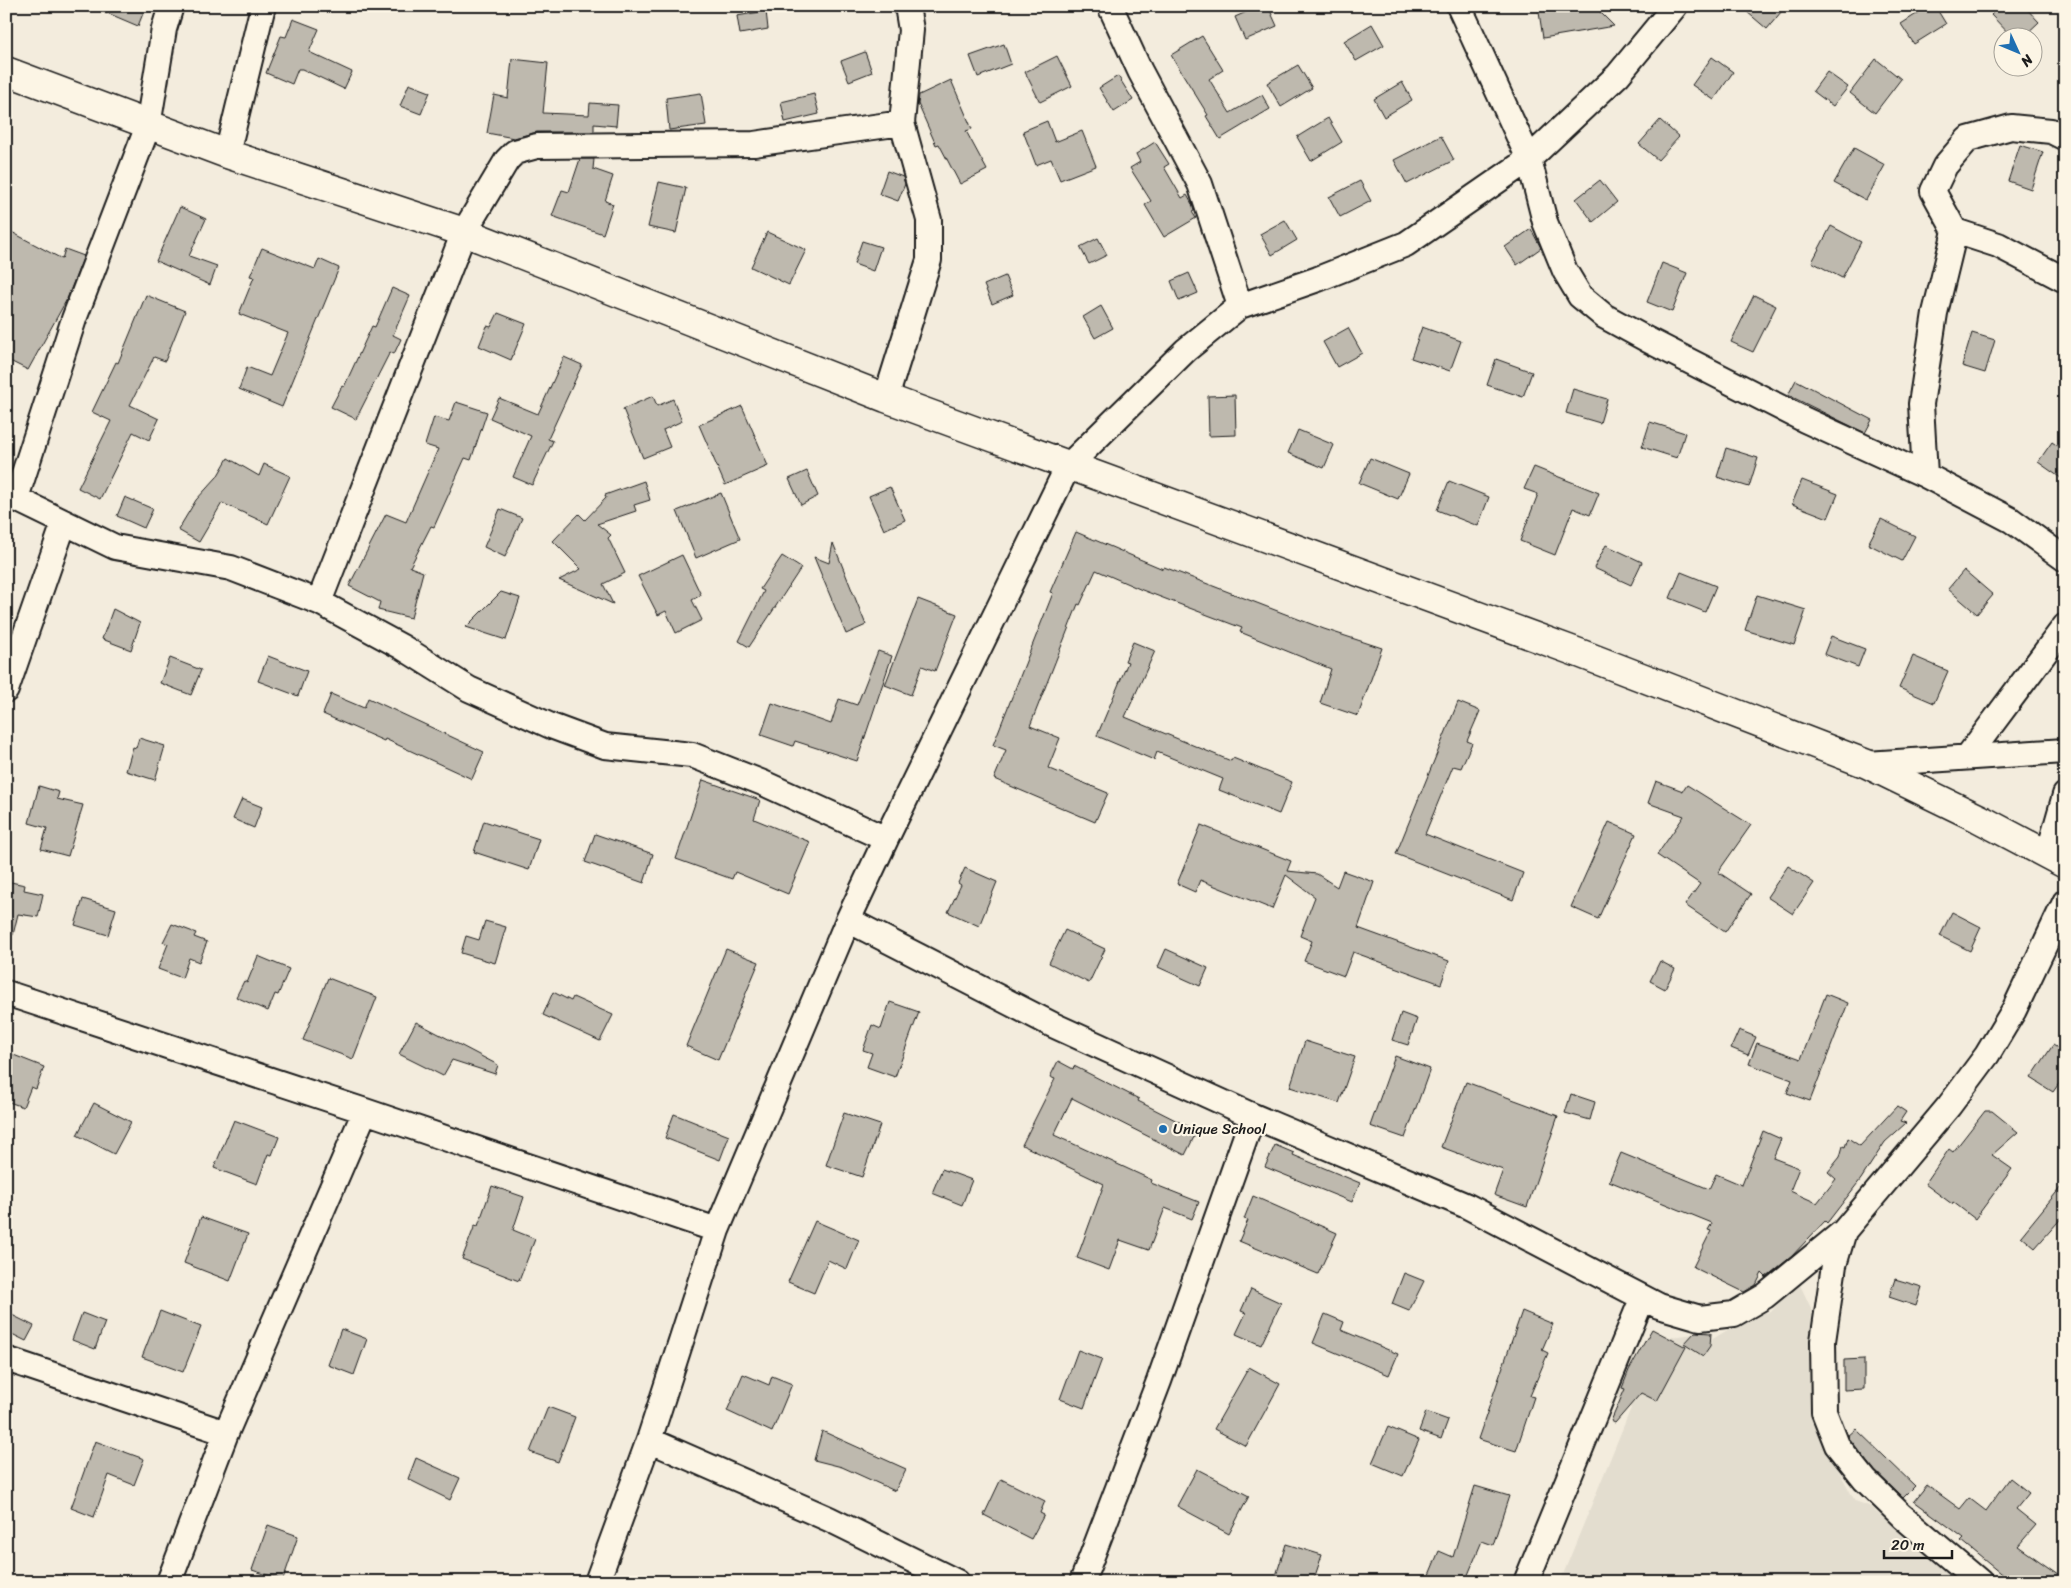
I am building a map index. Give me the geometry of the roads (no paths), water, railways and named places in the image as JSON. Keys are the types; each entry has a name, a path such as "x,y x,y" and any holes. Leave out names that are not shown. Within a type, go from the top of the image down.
{"main road":[{"path":"6,71 148,126 227,154 464,232 886,398 1579,653 1867,764 1978,818 2056,860"}],"street":[{"path":"171,6 164,29 148,126 74,319 11,496 115,547 231,568 319,602 402,647 469,689 551,726 606,746 692,755 763,783 886,839"},
{"path":"227,154 263,6"},
{"path":"886,398 929,260 929,220 902,123 911,30 907,6"},
{"path":"1110,6 1140,71 1200,184 1240,306"},
{"path":"1459,6 1529,159 1545,222 1565,271 1580,296 1604,316 1805,420 1925,475 2011,520 2065,559"},
{"path":"596,1582 649,1440 717,1230 848,920 1068,466 1186,350 1240,306 1318,279 1406,244 1529,159 1618,76 1675,6"},
{"path":"319,602 464,232 507,160 515,152 537,146 754,144 902,123"},
{"path":"2065,138 2051,131 2011,127 1968,139 1945,166 1932,191 1955,231 1998,245 2065,280"},
{"path":"1925,475 1921,404 1935,312 1955,231"},
{"path":"6,690 64,523"},
{"path":"1968,756 2065,626"},
{"path":"1867,764 2065,751"},
{"path":"2056,860 2065,795"},
{"path":"848,920 1053,1025 1253,1116 1467,1206 1642,1299 1700,1318 1734,1314 1766,1296 1844,1231 1949,1106 1987,1055 2014,1010 2065,902"},
{"path":"6,993 365,1111 717,1230"},
{"path":"169,1582 226,1433 365,1111"},
{"path":"1082,1582 1160,1381 1253,1116"},
{"path":"1844,1231 1834,1265 1823,1341 1824,1412 1837,1445 1865,1480 1902,1516 1980,1582"},
{"path":"1526,1582 1642,1299"},
{"path":"6,1359 226,1433"},
{"path":"649,1440 828,1518 957,1582"}],"place":[{"name":"Unique School","path":"1163,1129"}]}
